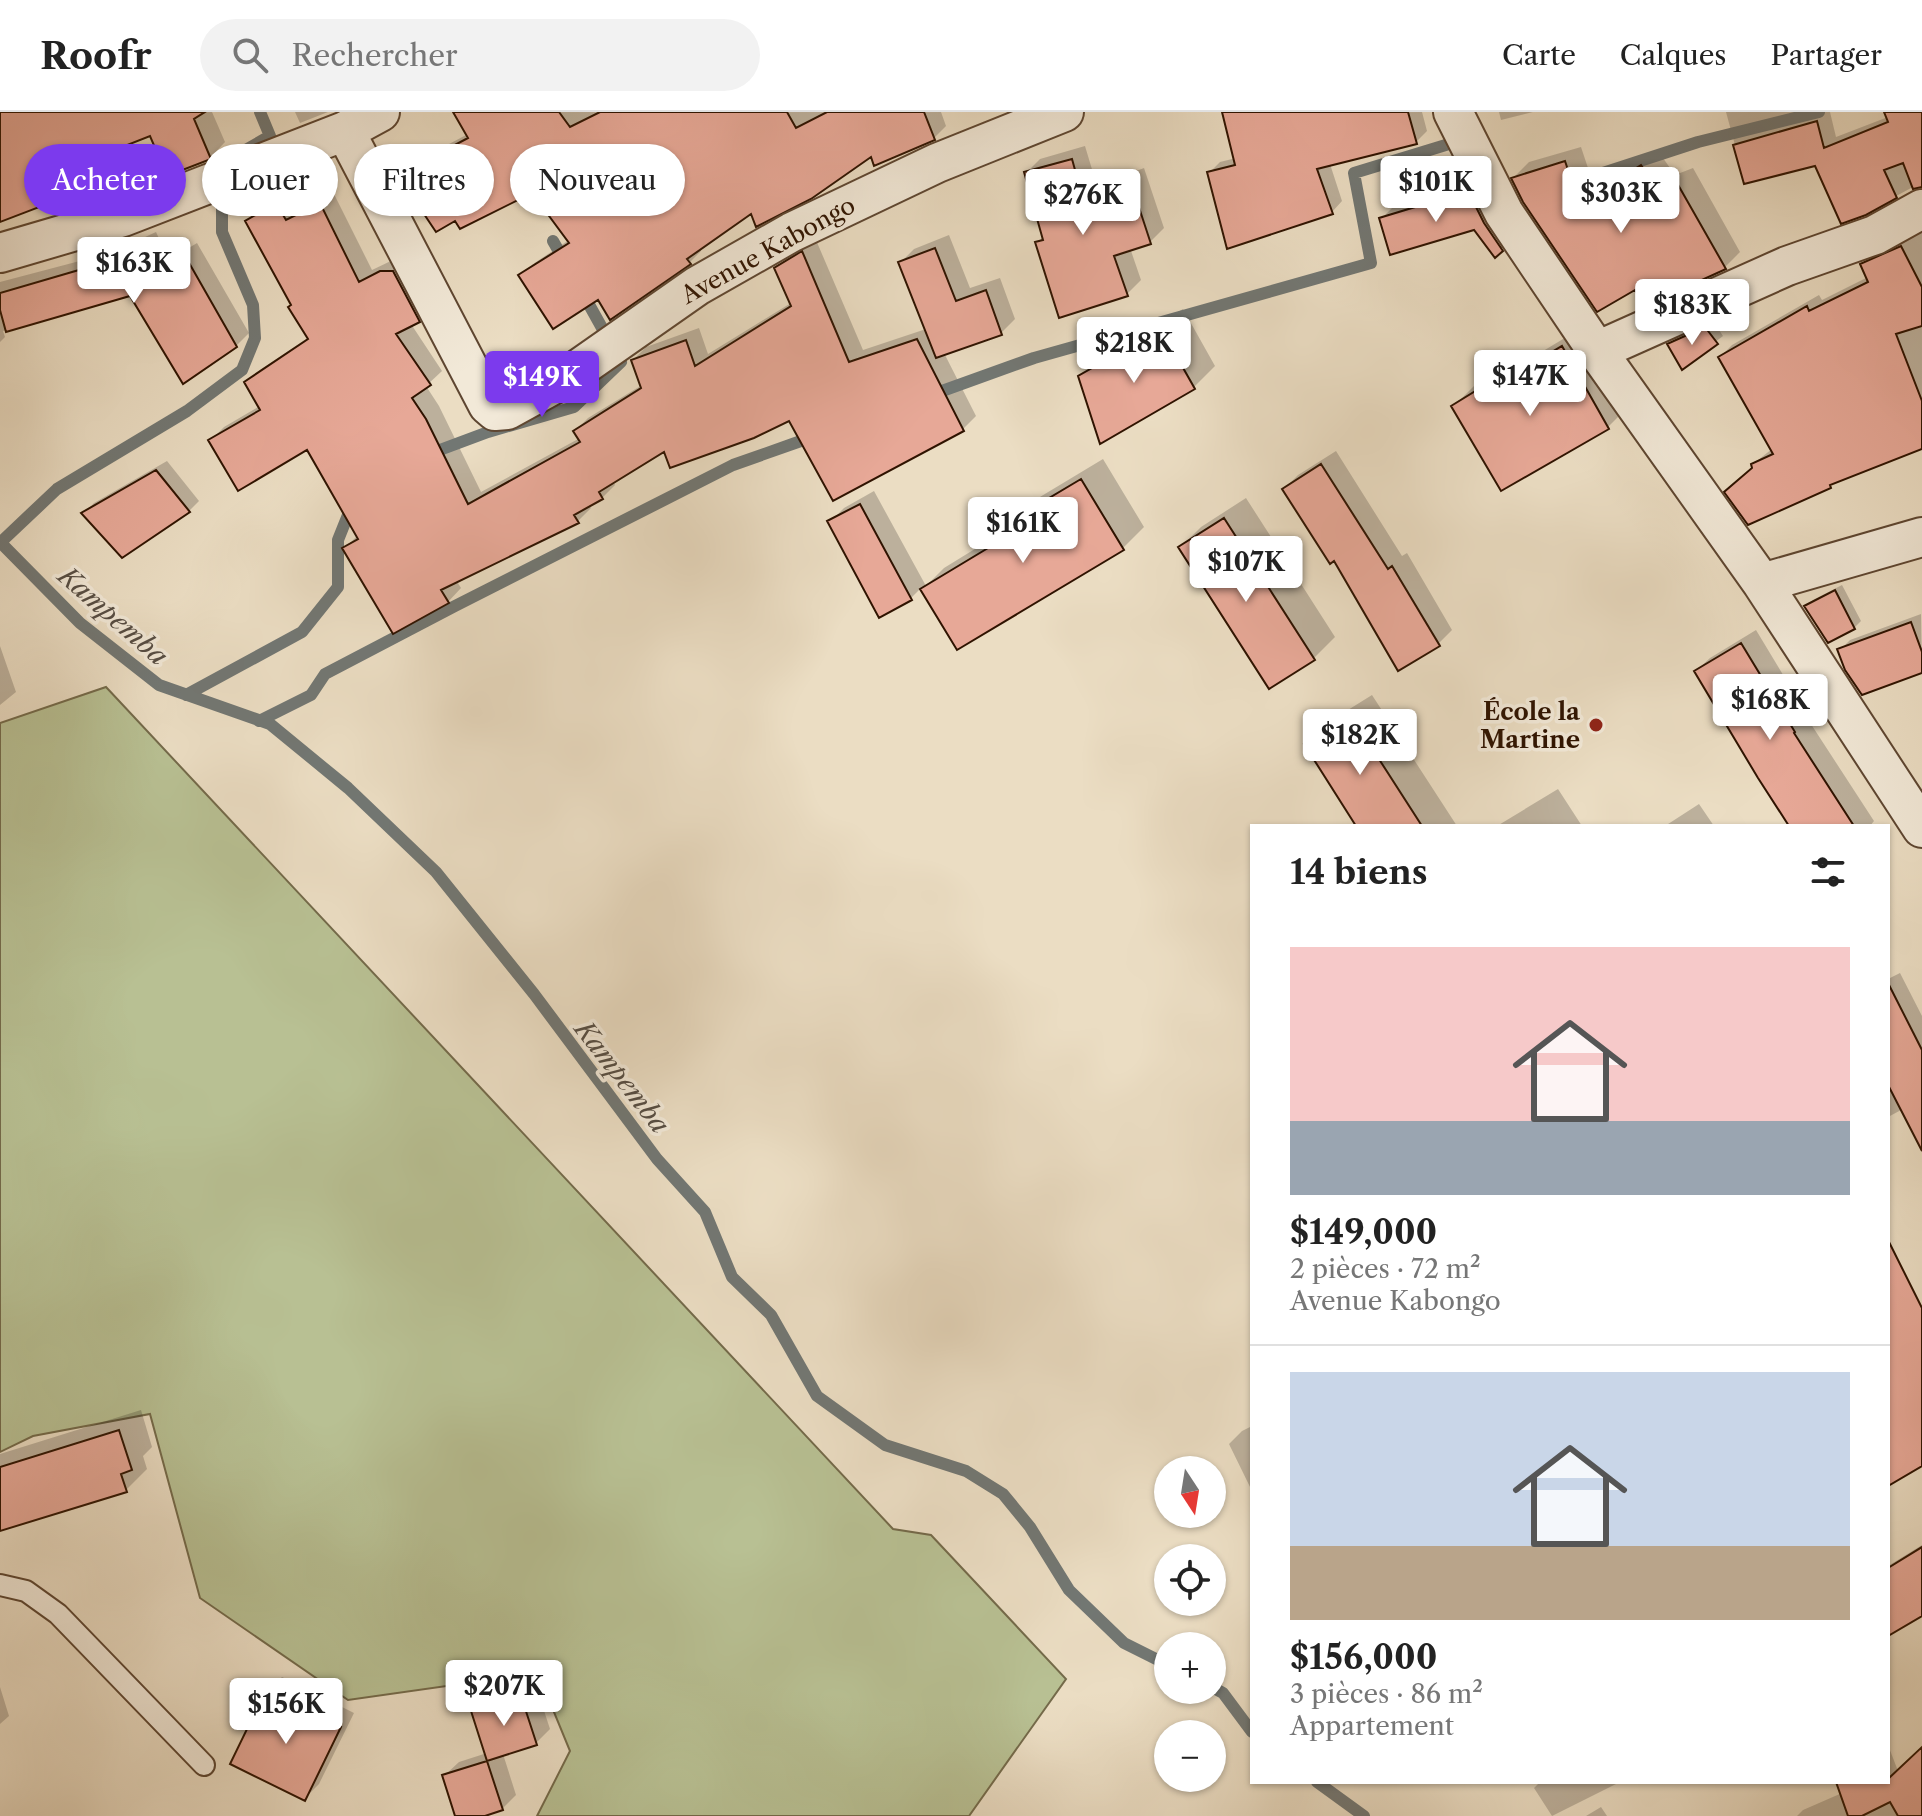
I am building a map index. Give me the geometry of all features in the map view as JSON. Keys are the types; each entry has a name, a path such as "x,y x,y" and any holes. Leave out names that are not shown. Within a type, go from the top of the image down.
{"street":[{"path":"0,253 123,217 345,131 380,112"},
{"name":"Avenue Kabongo","path":"345,131 488,405 495,411 507,410 567,377 697,286 792,232 937,163 1064,112"},
{"path":"1453,112 1504,213 1597,351 1762,583 1922,828"},
{"path":"1597,351 1787,266 1875,235 1922,209"},
{"path":"1762,583 1922,537"}],"lane":[{"path":"0,1585 26,1591 58,1614 204,1765"}],"green space":[{"path":"106,687 893,1529 931,1535 1066,1679 969,1816 537,1816 570,1751 538,1673 348,1700 200,1598 150,1414 33,1436 0,1452 0,723"}],"building":[{"path":"0,112 205,112 194,119 205,144 202,144 202,162 186,169 186,144 153,144 150,136 130,144 24,144 24,213 0,222"},
{"path":"453,112 559,112 570,127 600,112 787,112 796,128 827,112 924,112 935,140 874,166 871,157 811,199 756,227 751,214 687,259 691,264 610,320 598,300 553,329 518,275 569,243 549,216 685,216 685,144 510,144 510,204 494,212 494,144 457,144 468,138"},
{"path":"1222,112 1408,112 1417,144 1317,169 1333,214 1227,249 1207,172 1235,165"},
{"path":"1884,112 1922,112 1922,187 1913,189 1903,163 1884,170 1897,198 1841,224 1815,166 1744,184 1733,145 1817,121 1824,148 1888,122"},
{"path":"1072,159 1083,199 1130,180 1151,244 1114,256 1128,296 1059,318 1035,242 1043,240 1024,172"},
{"path":"1565,161 1579,203 1641,165 1658,190 1677,183 1726,269 1645,306 1635,290 1597,312 1523,202 1511,178"},
{"path":"1468,191 1503,251 1495,258 1474,230 1390,255 1379,218"},
{"path":"254,216 284,216 286,220 294,216 326,216 359,282 380,271 393,271 420,322 396,334 431,385 412,398 426,419 468,504 580,442 573,431 641,388 631,360 686,340 695,366 791,306 774,268 802,251 849,362 917,339 964,431 833,501 789,421 754,438 670,468 664,452 599,492 603,499 574,515 579,523 441,590 449,603 393,634 342,548 358,539 307,450 238,491 208,440 260,410 244,382 308,339 288,307 291,305 245,221"},
{"path":"425,216 486,216 460,229 455,221 436,232"},
{"path":"143,243 156,271 184,254 237,347 183,384 130,296 6,332 0,310 0,293 96,265"},
{"path":"1901,246 1922,287 1922,326 1896,334 1922,401 1922,449 1830,485 1831,488 1748,525 1724,492 1752,468 1751,464 1773,454 1718,357 1807,306 1809,311 1868,282 1860,264"},
{"path":"935,248 956,301 986,290 1002,335 936,358 898,262"},
{"path":"1705,327 1718,344 1682,370 1667,344"},
{"path":"1161,329 1195,389 1100,444 1078,376"},
{"path":"1562,346 1609,429 1501,491 1451,406 1495,379 1498,384"},
{"path":"1321,464 1388,569 1392,566 1440,646 1398,671 1334,561 1330,564 1282,489"},
{"path":"156,470 190,512 122,558 81,513"},
{"path":"1081,479 1124,550 957,650 920,589 998,542 992,532"},
{"path":"860,504 912,600 879,618 827,521"},
{"path":"1224,518 1315,660 1269,689 1178,547"},
{"path":"1835,590 1855,629 1828,643 1804,606"},
{"path":"1911,622 1922,652 1922,673 1862,695 1845,670 1837,649"},
{"path":"1741,643 1853,824 1788,824 1694,671"},
{"path":"1350,714 1421,824 1355,824 1304,744"},
{"path":"1890,987 1922,1050 1922,1151 1890,1089"},
{"path":"1890,1244 1922,1308 1922,1466 1890,1485"},
{"path":"119,1430 132,1470 121,1474 127,1492 0,1531 0,1467"},
{"path":"1922,1547 1922,1616 1890,1635 1890,1567"},
{"path":"266,1690 341,1727 305,1801 230,1764"},
{"path":"521,1696 537,1745 487,1761 471,1711"},
{"path":"1922,1747 1922,1816 1898,1816 1890,1802 1862,1816 1848,1816 1837,1784 1890,1784 1890,1777"},
{"path":"487,1761 503,1810 485,1816 455,1816 442,1775"}],"waterway":[{"path":"256,144 270,136 260,112"},
{"path":"1557,188 1698,142 1819,112"},
{"path":"931,395 1034,358 1371,263 1354,173 1449,144 1462,137"},
{"path":"1,542 57,489 187,411 242,370 255,338 253,305 222,232 222,216"},
{"path":"553,241 565,262"},
{"path":"429,454 488,432 574,407 621,362 582,292"},
{"path":"259,721 311,695 325,674 455,606 733,465 815,436"},
{"path":"186,695 302,632 338,587 338,540 352,505"},
{"name":"Kampemba","path":"0,542 80,623 159,685 270,724 348,788 436,872 534,994 657,1159 705,1212 732,1277 771,1315 817,1396 885,1445 966,1471 1003,1494 1030,1527 1069,1590 1124,1643 1154,1658"},
{"name":"Kampemba","path":"1226,1697 1250,1729"},
{"name":"Kampemba","path":"1320,1784 1364,1816"}],"place":[{"name":"École la Martine","path":"1596,725"}]}
